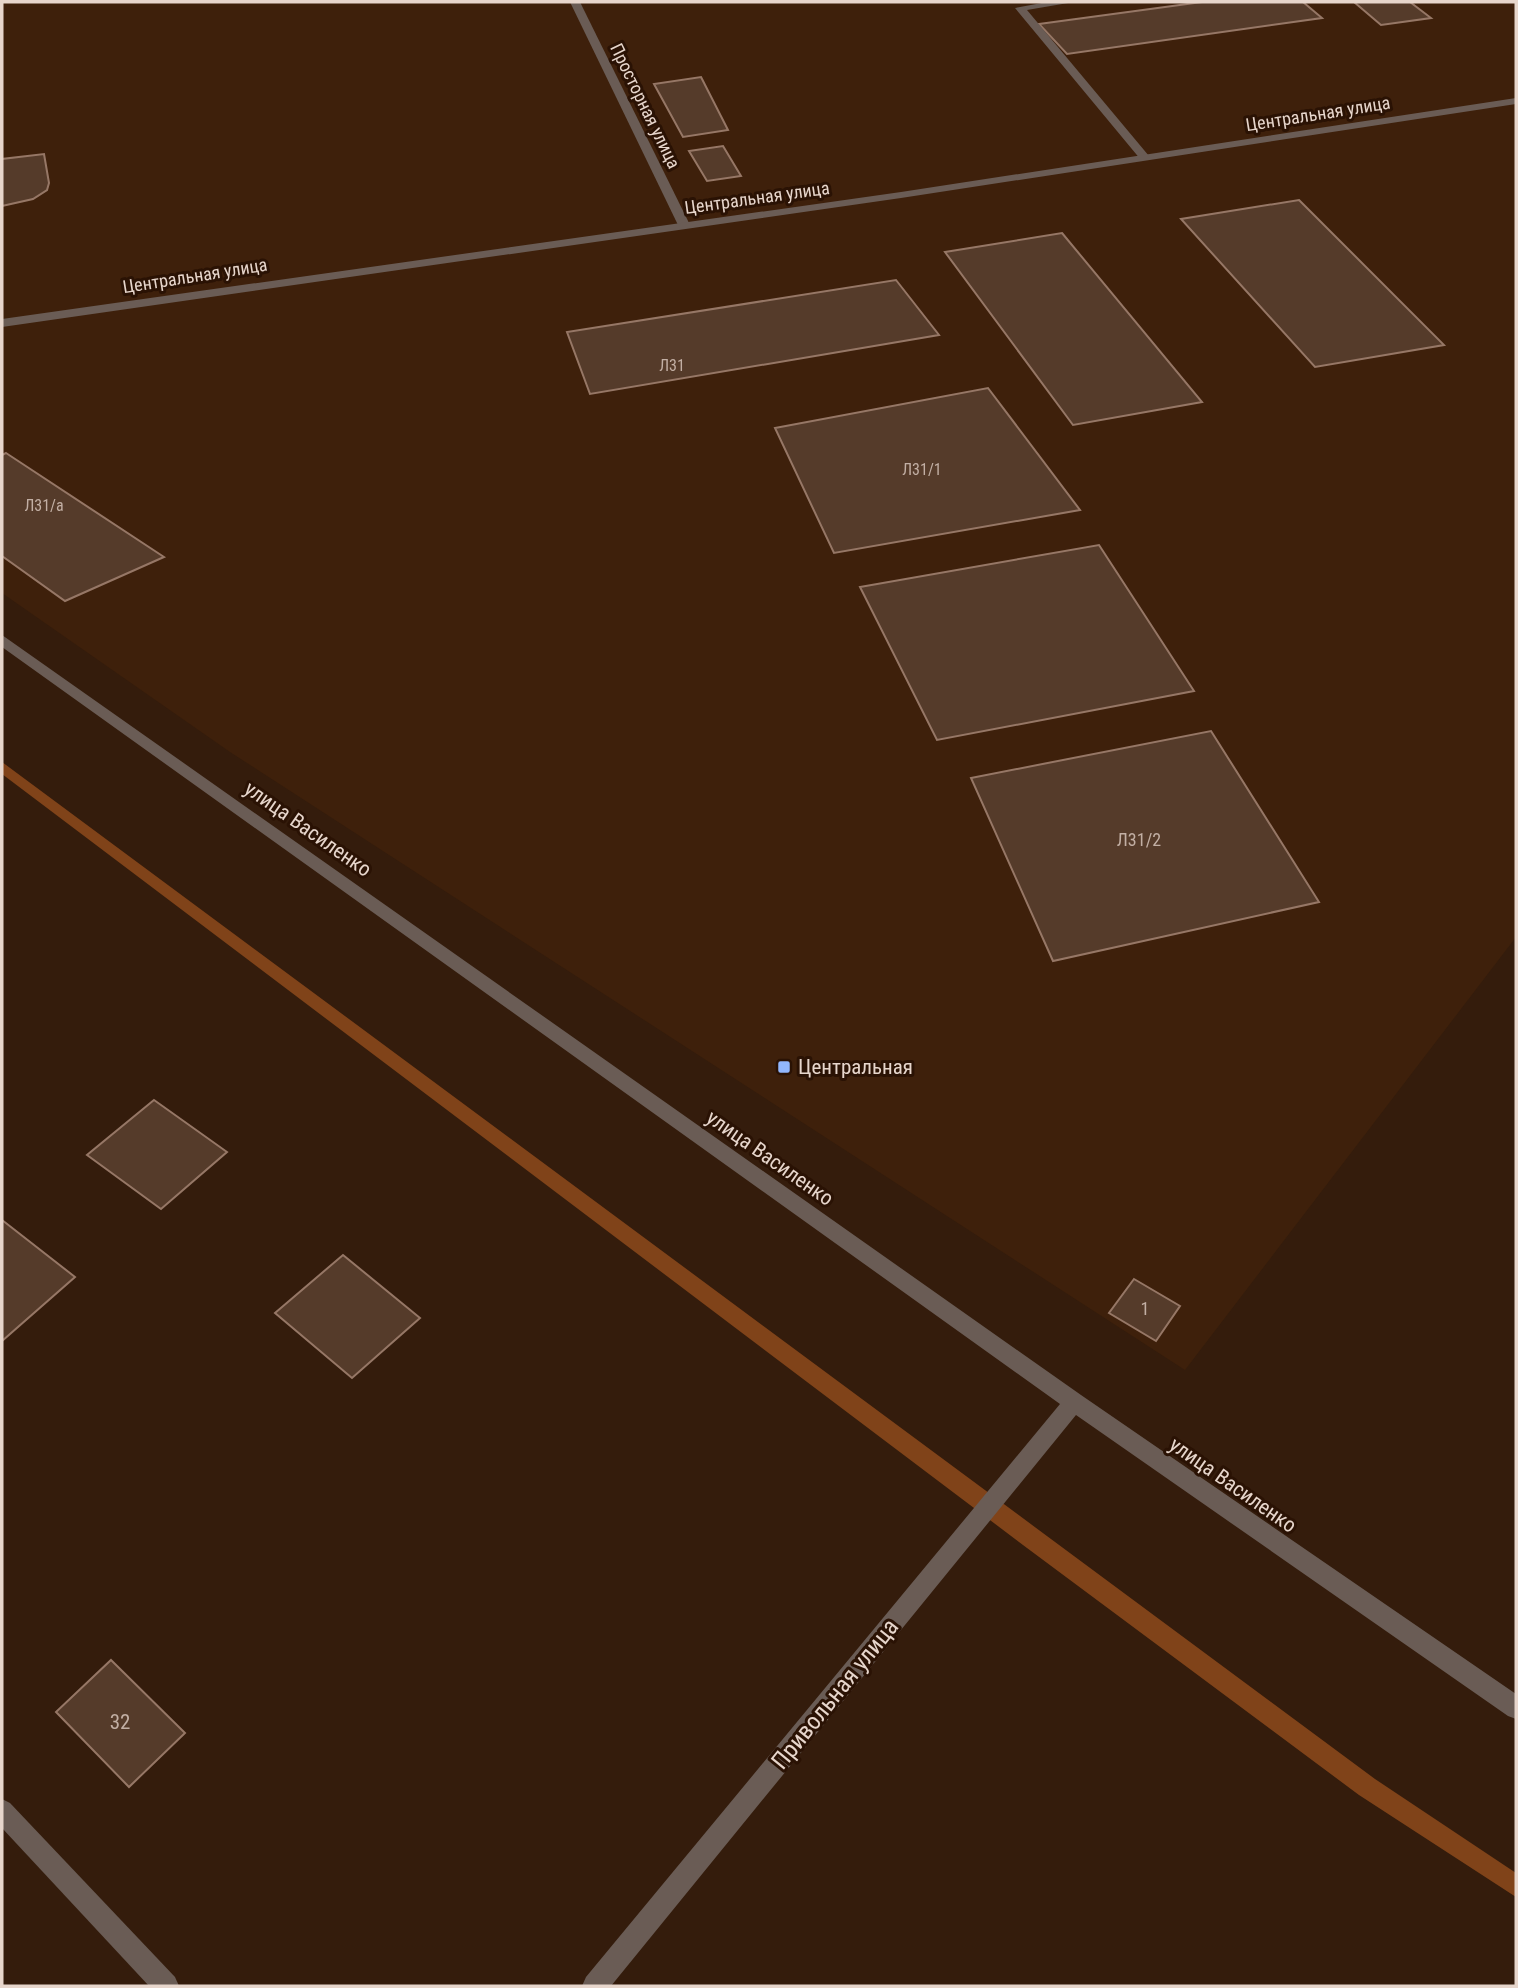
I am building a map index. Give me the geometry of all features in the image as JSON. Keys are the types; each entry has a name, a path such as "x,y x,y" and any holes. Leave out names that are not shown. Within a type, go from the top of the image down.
{"street":[{"name":"Просторная улица","path":"575,2 684,225"},
{"path":"1069,2 1020,8 1146,158"},
{"name":"Центральная улица","path":"2,323 1516,102"},
{"name":"улица Василенко","path":"2,639 1074,1402 1516,1708"},
{"name":"Привольная улица","path":"595,1986 1074,1402"},
{"path":"2,1811 166,1986"}],"shaded area":[{"path":"2,2 1516,2 1516,937 1185,1370 230,752 2,593"}],"building":[{"path":"1202,2 1303,2 1322,18 1067,54 1039,24"},
{"path":"1354,2 1410,2 1431,18 1381,25"},
{"path":"701,77 728,130 683,137 654,84"},
{"path":"723,146 741,176 707,181 689,151"},
{"path":"44,154 49,183 47,190 33,199 2,206 2,159"},
{"path":"1299,200 1444,345 1315,367 1181,219"},
{"path":"1062,233 1202,402 1073,425 945,252"},
{"path":"896,280 939,335 590,394 567,332"},
{"path":"988,388 1080,510 834,553 775,428"},
{"path":"6,453 164,557 65,601 2,556 2,455"},
{"path":"1099,545 1194,691 937,740 860,587"},
{"path":"1211,731 1319,902 1053,961 971,778"},
{"path":"154,1100 227,1152 161,1209 87,1155"},
{"path":"2,1220 75,1277 2,1341"},
{"path":"343,1255 420,1318 352,1378 275,1313"},
{"path":"1134,1279 1180,1306 1156,1341 1109,1313"},
{"path":"111,1660 185,1733 129,1787 56,1712"}],"waterway":[{"path":"2,767 1034,1541 1367,1787 1516,1886"}],"place":[{"name":"Центральная","path":"784,1067"}]}
